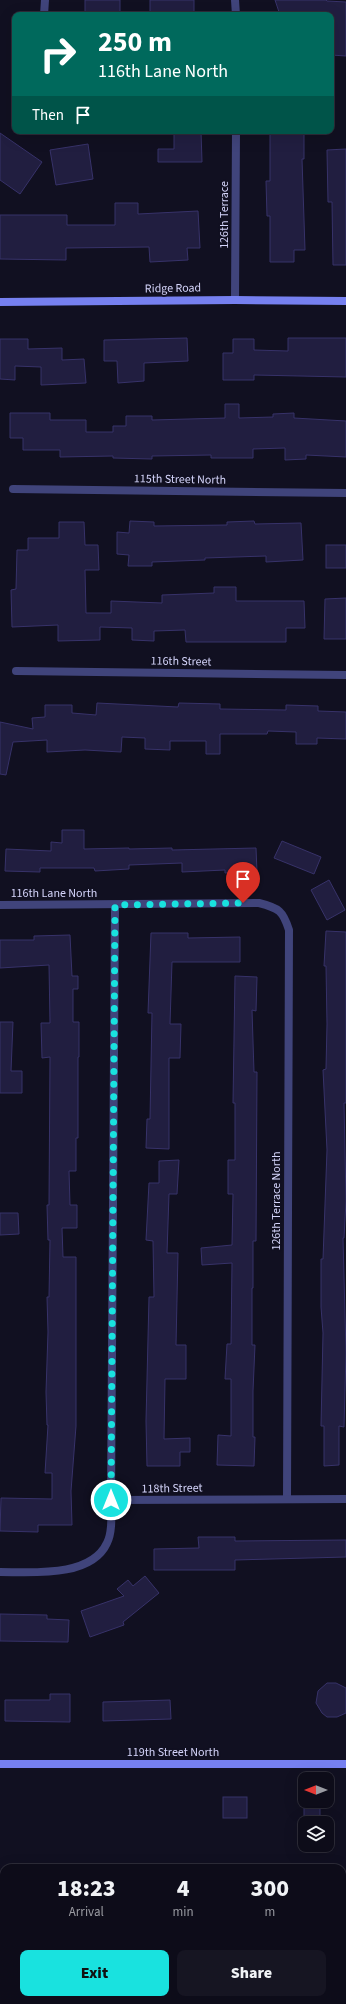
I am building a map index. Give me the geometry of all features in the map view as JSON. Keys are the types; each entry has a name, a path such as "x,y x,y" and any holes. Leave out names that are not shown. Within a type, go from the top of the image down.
{"street":[{"path":"44,12 45,0"},
{"path":"235,0 236,12"},
{"name":"126th Terrace","path":"235,300 236,134"},
{"name":"Ridge Road","path":"0,302 235,300 346,301"},
{"name":"115th Street North","path":"13,489 346,493"},
{"name":"116th Street","path":"16,671 346,675"},
{"name":"116th Lane North","path":"0,906 259,903 276,908"},
{"path":"0,1572 47,1572 68,1569 82,1565 95,1557 107,1543 110,1525 111,1500 115,905"},
{"name":"126th Terrace North","path":"276,908 285,917 289,930 287,1499"},
{"name":"118th Street","path":"111,1500 346,1499"},
{"name":"119th Street North","path":"0,1764 346,1764"}],"building":[{"path":"85,0 120,0 120,12 85,12"},
{"path":"150,0 194,0 194,12 150,12"},
{"path":"275,0 326,0 346,2 346,56 334,55 334,12 279,12"},
{"path":"0,133 42,162 20,194 0,180"},
{"path":"174,134 201,134 202,162 158,162 158,149 174,149"},
{"path":"270,134 304,134 304,159 302,159 305,250 294,250 294,262 270,262 270,216 267,216 266,181 270,181"},
{"path":"88,144 93,179 56,185 50,150"},
{"path":"346,149 346,265 333,265 332,202 328,202 327,150"},
{"path":"115,203 138,203 138,214 198,211 200,248 187,248 188,260 150,262 149,247 66,248 66,260 0,259 0,215 67,215 67,225 115,225"},
{"path":"187,338 188,361 144,363 144,381 118,383 117,361 104,361 104,340"},
{"path":"288,338 346,338 346,377 254,375 254,380 223,380 223,353 233,353 233,339 254,339 254,350 288,351"},
{"path":"0,339 28,339 28,349 62,348 62,360 84,359 86,383 41,385 41,367 15,366 15,380 0,379"},
{"path":"225,404 239,404 239,418 273,417 273,414 294,413 294,418 346,421 346,457 306,455 306,459 285,460 285,448 253,449 253,458 211,458 211,455 152,456 152,459 113,458 113,456 60,457 60,450 23,450 23,438 10,438 10,413 50,413 50,420 86,420 86,432 113,432 113,426 126,426 126,416 152,416 152,420 225,418"},
{"path":"130,521 154,522 154,526 227,525 227,522 254,521 255,524 301,523 303,560 266,562 266,556 205,558 205,560 152,562 152,566 128,566 129,555 117,554 117,532 129,533"},
{"path":"59,522 84,522 85,545 98,545 99,570 85,570 86,613 111,613 111,601 162,603 162,595 214,593 214,587 236,587 236,601 304,601 305,628 286,628 286,642 186,642 185,630 154,631 154,641 132,640 132,628 100,627 100,640 58,641 58,625 12,627 11,590 16,589 17,550 28,550 28,538 59,538"},
{"path":"326,545 346,545 346,568 326,568"},
{"path":"346,598 346,639 324,639 325,599"},
{"path":"97,703 178,707 179,703 220,704 220,709 286,710 286,705 318,706 318,711 346,712 346,739 317,738 317,744 296,744 296,732 268,731 267,734 220,734 220,754 206,754 206,741 170,741 170,750 145,749 145,738 122,737 121,752 85,750 47,752 47,740 13,742 6,775 0,774 0,722 33,729 32,718 45,717 45,705 72,705 72,713 96,715"},
{"path":"62,830 84,830 84,849 172,848 172,850 256,848 257,872 225,873 225,870 182,872 182,863 129,865 129,869 95,871 94,868 40,868 40,872 5,871 6,849 51,851 51,842 62,843"},
{"path":"282,841 321,857 314,874 274,858"},
{"path":"329,880 345,910 327,920 311,890"},
{"path":"326,931 346,932 346,1103 344,1103 346,1201 343,1238 346,1353 344,1427 339,1426 339,1465 324,1466 324,1426 321,1426 323,1333 321,1307 321,1259 323,1259 327,1150 323,1070 326,1069 327,1024 326,966 324,966"},
{"path":"151,933 188,933 188,938 240,937 240,962 172,962 170,1024 181,1024 180,1058 169,1058 169,1149 146,1148 147,1119 150,1119 152,1013 148,1013"},
{"path":"70,935 72,976 78,976 78,989 73,989 73,1022 79,1022 78,1138 76,1138 76,1171 69,1171 70,1205 77,1205 77,1228 62,1228 63,1257 76,1257 76,1426 71,1491 72,1525 38,1525 38,1532 0,1531 1,1498 52,1499 52,1473 45,1473 48,1425 46,1392 48,1332 47,1297 49,1297 50,1240 48,1240 47,1205 49,1205 50,1057 42,1058 41,1023 50,1023 49,965 0,968 0,940 34,940 34,936"},
{"path":"235,976 257,977 256,1011 252,1010 254,1072 257,1072 256,1241 253,1241 252,1288 252,1345 255,1345 253,1391 253,1437 255,1437 254,1466 217,1465 218,1435 231,1436 231,1379 225,1379 227,1344 231,1344 232,1263 202,1265 201,1248 232,1245 233,1194 228,1194 228,1160 235,1160 235,1103 233,1103"},
{"path":"0,1022 13,1022 11,1071 22,1071 22,1093 0,1093"},
{"path":"179,1160 177,1194 169,1194 167,1253 178,1253 176,1345 186,1345 186,1379 165,1379 164,1439 190,1438 190,1452 180,1452 180,1466 147,1466 146,1421 149,1297 154,1297 153,1241 146,1240 149,1183 159,1183 159,1161"},
{"path":"0,1213 18,1213 19,1234 0,1235"},
{"path":"198,1537 235,1537 235,1541 346,1540 346,1557 235,1560 235,1570 154,1570 154,1549 199,1548"},
{"path":"145,1576 159,1593 123,1622 124,1625 90,1637 81,1611 124,1596 117,1589 128,1580 133,1586"},
{"path":"0,1614 47,1615 47,1619 69,1620 68,1642 0,1641"},
{"path":"327,1683 336,1683 346,1688 346,1713 337,1717 327,1717 322,1713 316,1703 318,1691"},
{"path":"50,1694 70,1694 70,1722 5,1721 5,1700 50,1700"},
{"path":"170,1700 171,1719 103,1721 103,1702"},
{"path":"223,1797 247,1797 247,1818 223,1818"},
{"path":"304,1808 320,1808 320,1816 304,1816"}],"route":[{"path":"111,1500 115,905 243,903"}]}
